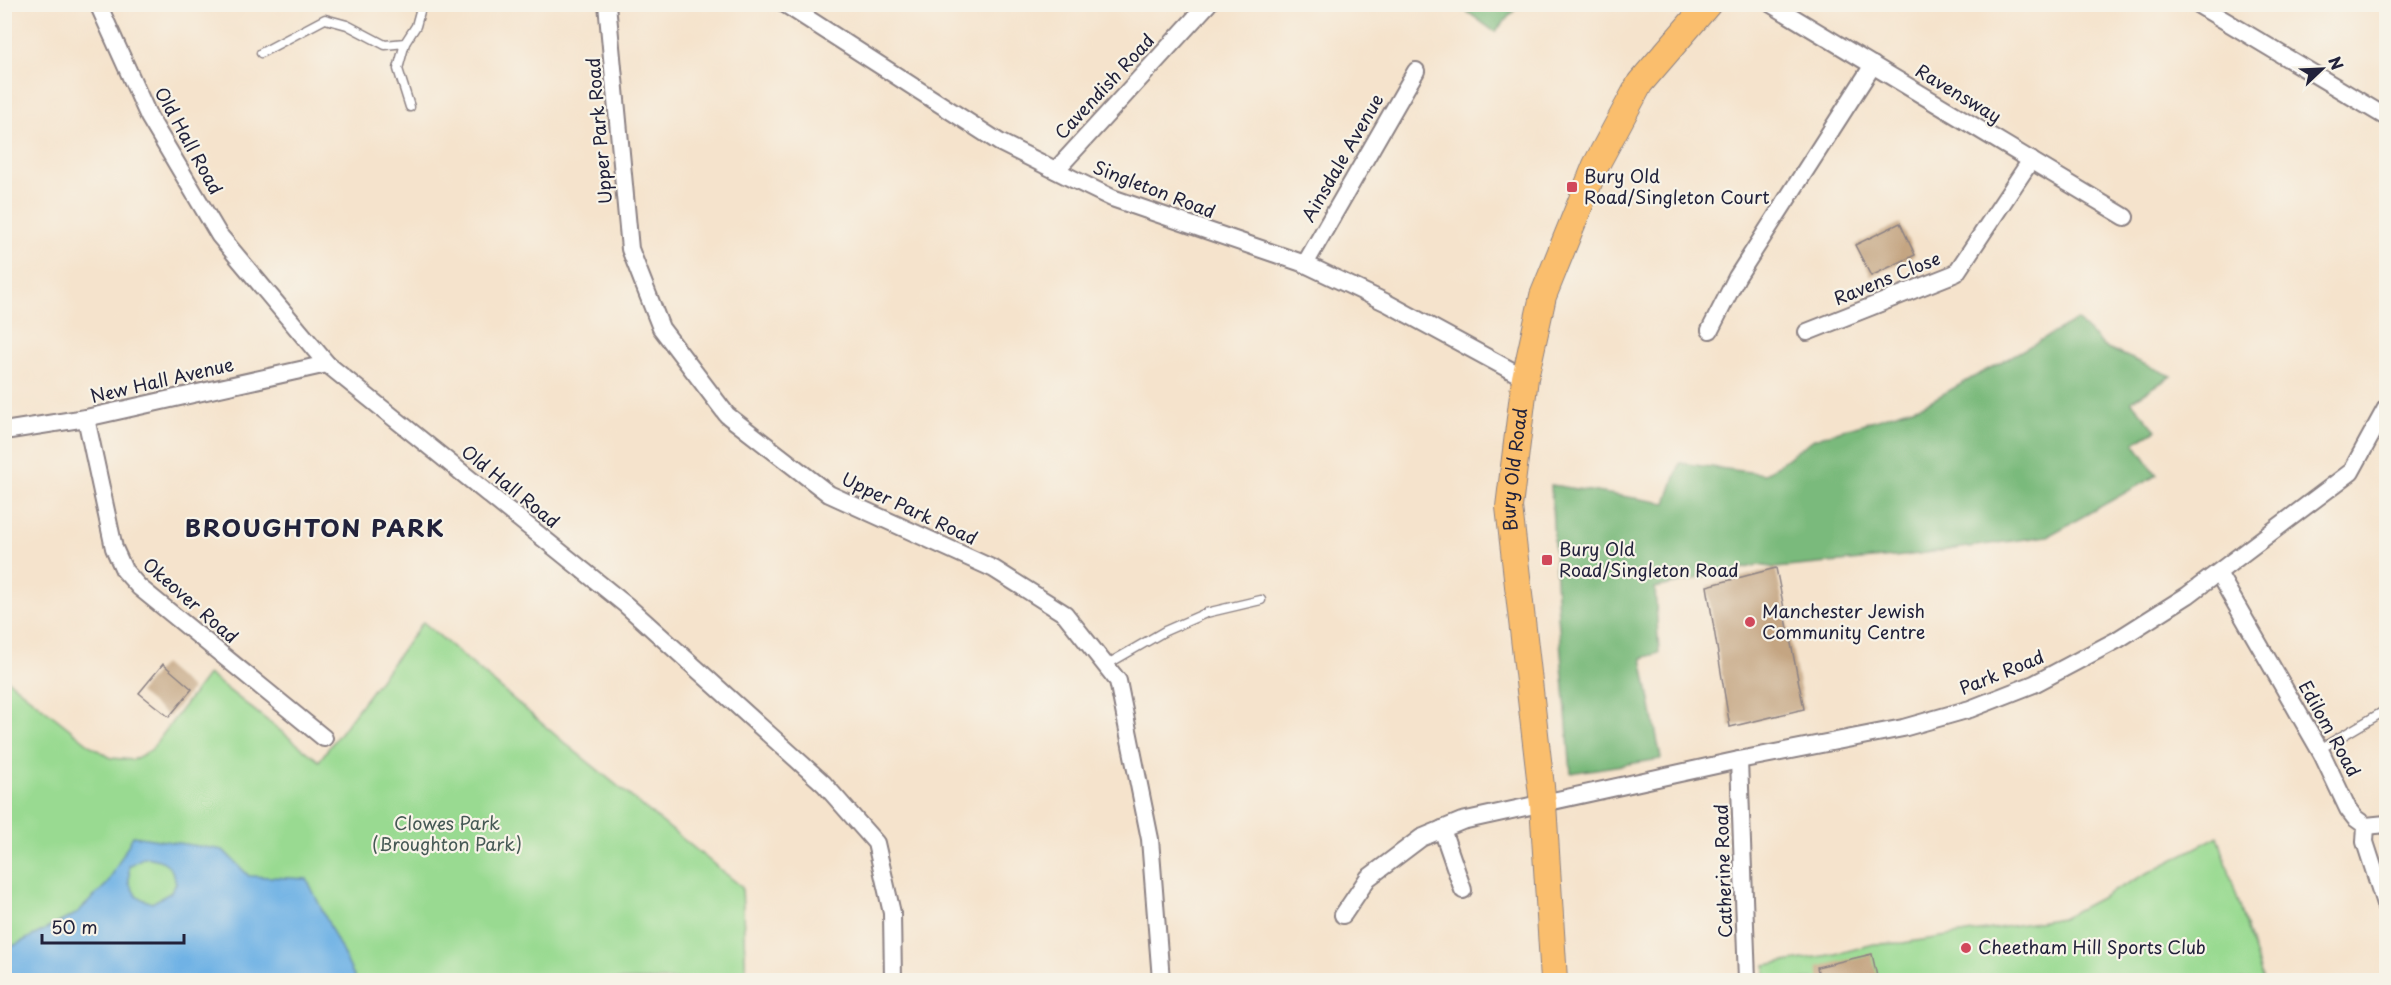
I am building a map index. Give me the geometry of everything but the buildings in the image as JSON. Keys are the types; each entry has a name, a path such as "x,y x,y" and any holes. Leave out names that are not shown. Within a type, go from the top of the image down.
{"main road":[{"name":"Bury Old Road","path":"1554,981 1543,804 1509,507 1526,378 1543,296 1596,165 1640,83 1708,4"}],"street":[{"name":"Old Hall Road","path":"98,4 149,117 219,235 327,364 626,605 825,784 876,843 892,913 893,981"},
{"name":"Upper Park Road","path":"608,4 630,249 661,328 727,415 829,494 994,569 1065,614 1106,665 1118,681 1150,839 1161,981"},
{"name":"Singleton Road","path":"785,4 999,142 1112,198 1305,264 1387,303 1526,378"},
{"name":"Cavendish Road","path":"1056,170 1208,4"},
{"name":"Ravensway","path":"1771,4 2125,217"},
{"path":"2198,4 2386,117"},
{"path":"1710,330 1737,277 1873,65"},
{"name":"Ainsdale Avenue","path":"1305,264 1416,71"},
{"name":"Ravens Close","path":"1807,332 1956,273 2031,160"},
{"name":"New Hall Avenue","path":"4,431 86,418 327,364"},
{"name":"Park Road","path":"1343,915 1368,878 1421,838 1462,821 1739,760 1903,728 1970,709 2023,688 2116,640 2188,595 2351,472 2386,408"},
{"name":"Okeover Road","path":"86,418 114,548 124,570 139,587 324,738"},
{"name":"Edilom Road","path":"2218,573 2320,749 2348,808 2355,818 2366,826"},
{"name":"Catherine Road","path":"1739,760 1747,981"},
{"path":"2386,824 2366,826 2365,842 2386,907"},
{"path":"1442,829 1463,890"}],"lane":[{"path":"410,107 398,69 405,43 416,26 422,4"},
{"path":"261,53 325,20 346,25 386,45 405,43"},
{"path":"1106,665 1165,631 1206,613 1261,600"},
{"path":"2320,749 2386,710"}],"green space":[{"path":"1458,5 1519,5 1495,32"},
{"path":"2077,320 2105,347 2172,376 2131,401 2156,430 2134,443 2157,475 2048,536 1904,556 1776,568 1758,565 1655,588 1659,653 1642,658 1661,759 1571,773 1558,616 1551,485 1666,503 1680,463 1765,474 1814,439 1925,404"},
{"name":"Clowes Park (Broughton Park)","path":"423,622 566,744 742,887 746,980 5,980 4,677 91,746 111,758 133,760 151,750 208,674 319,761"},
{"path":"2218,836 2263,980 1765,980 1765,965 1836,954 1874,944 1903,943 2062,918"}],"water":[{"path":"133,836 223,850 249,876 307,879 356,980 5,980 5,950 76,914 107,884","holes":["144,857 166,863 176,883 170,893 152,903 137,897 129,883 129,866"]}],"place":[{"name":"Bury Old Road/Singleton Court","path":"1572,187"},
{"name":"Bury Old Road/Singleton Road","path":"1547,560"},
{"name":"Manchester Jewish Community Centre","path":"1750,622"},
{"name":"Cheetham Hill Sports Club","path":"1966,948"}],"district":[{"name":"BROUGHTON PARK","path":"315,529"}]}
